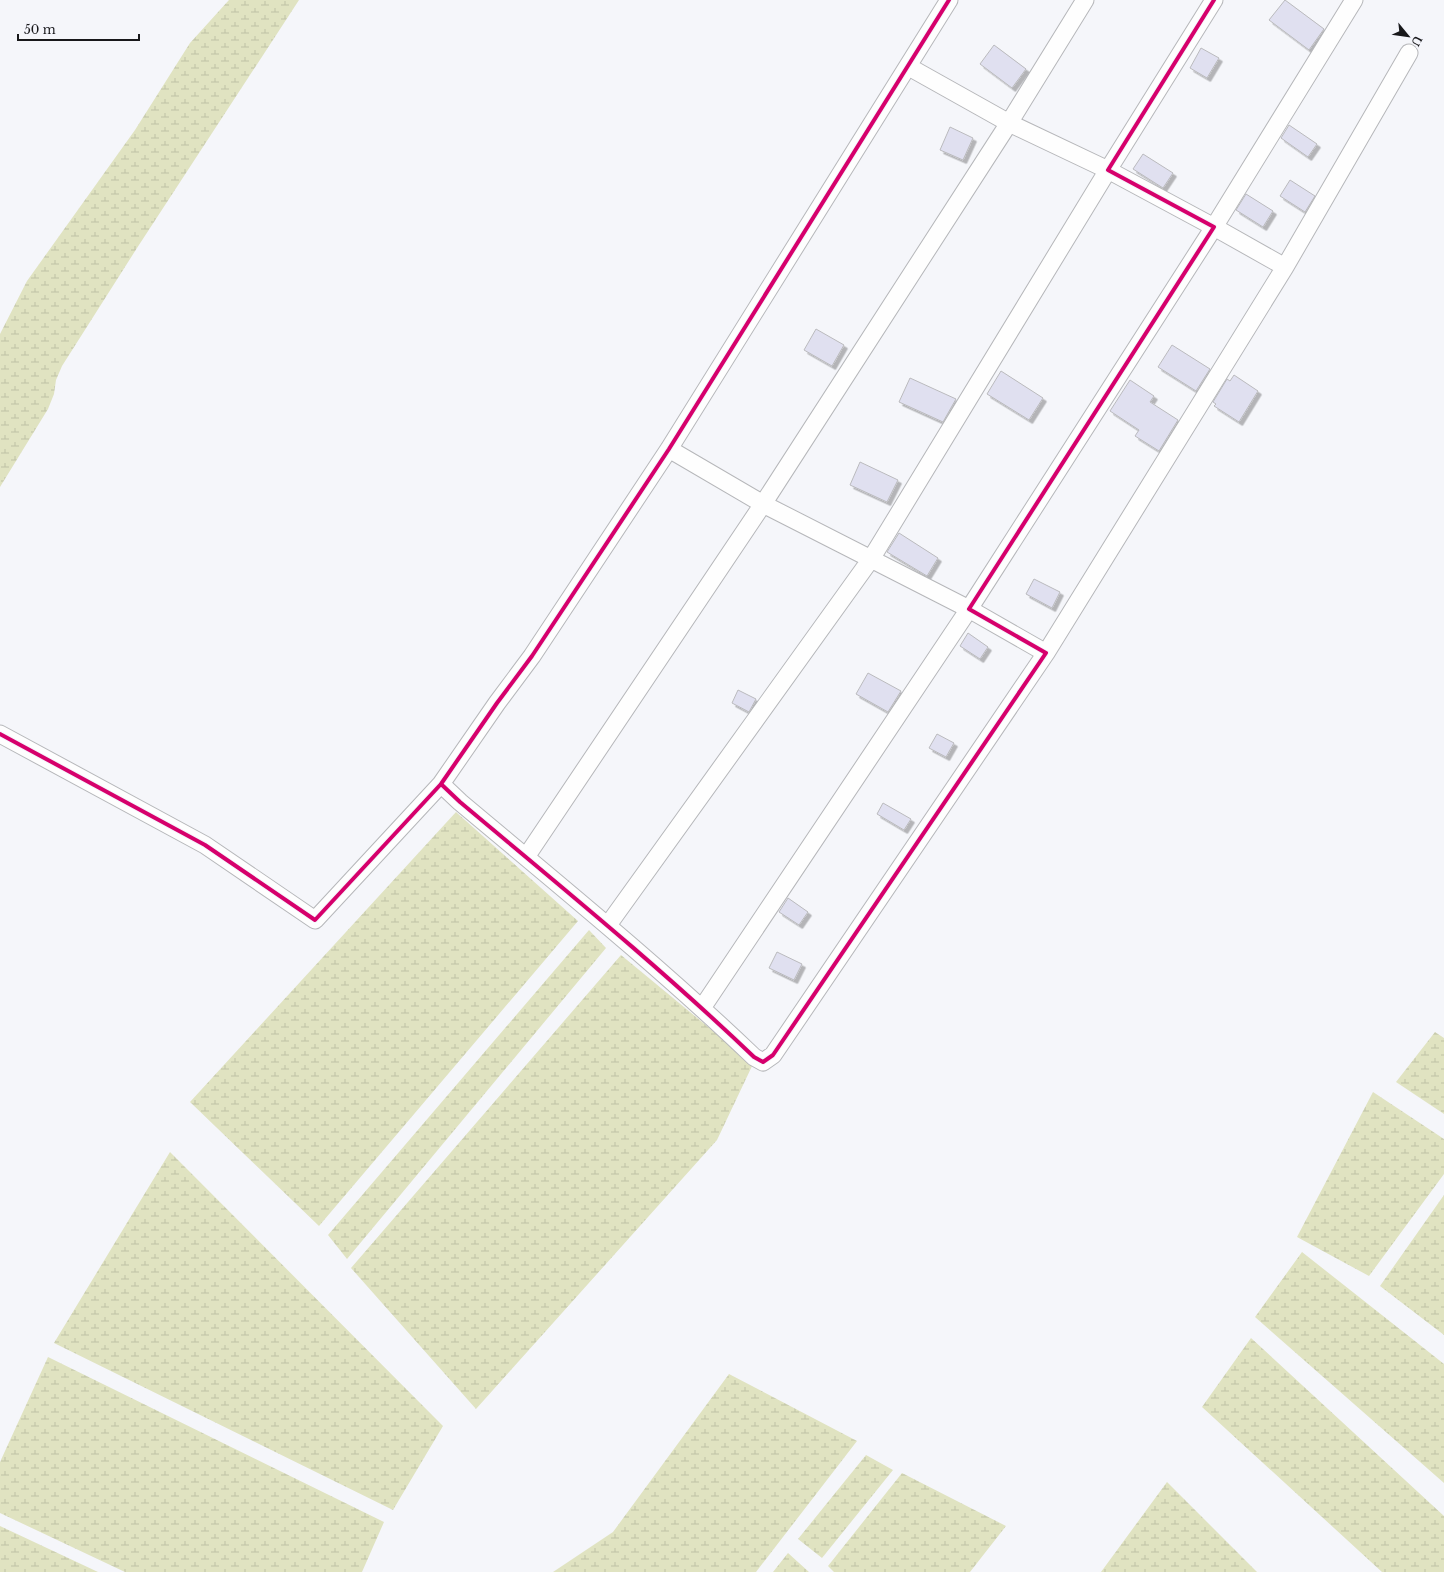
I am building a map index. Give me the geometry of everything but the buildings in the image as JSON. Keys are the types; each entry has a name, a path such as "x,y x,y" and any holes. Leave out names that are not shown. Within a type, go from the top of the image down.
{"street":[{"path":"0,734 205,845 315,920 441,784 497,703 532,656 669,450 909,67 949,0"},
{"path":"526,857 764,504 1009,123 1085,0"},
{"path":"608,925 871,559 1108,170 1214,0"},
{"path":"702,1008 970,609 1214,227 1354,0"},
{"path":"441,784 460,802 608,925 702,1008 754,1057 763,1062 773,1055 1046,653 1285,268 1409,53"},
{"path":"909,67 1009,123 1108,170 1214,227 1285,268"},
{"path":"669,450 764,504 970,609 1046,653"}],"green space":[{"path":"229,0 299,0 62,366 56,380 54,394 48,409 0,487 0,334 27,281 135,130 190,43"},
{"path":"456,812 578,921 319,1226 190,1102"},
{"path":"589,930 606,948 347,1259 328,1235"},
{"path":"621,955 753,1064 717,1140 476,1409 351,1268"},
{"path":"1435,1032 1444,1038 1444,1114 1396,1082"},
{"path":"1373,1092 1444,1139 1444,1174 1369,1276 1297,1237"},
{"path":"170,1152 443,1426 393,1510 54,1343"},
{"path":"1444,1195 1444,1335 1380,1286"},
{"path":"1302,1252 1444,1364 1444,1483 1255,1317"},
{"path":"1251,1338 1444,1516 1444,1572 1382,1572 1202,1407"},
{"path":"48,1357 384,1522 362,1572 125,1572 0,1513 0,1462"},
{"path":"729,1374 857,1441 756,1572 553,1572 613,1532"},
{"path":"866,1455 893,1470 822,1558 798,1539"},
{"path":"902,1473 1006,1526 970,1572 834,1572 828,1566"},
{"path":"1167,1482 1257,1572 1101,1572"},
{"path":"0,1526 98,1572 0,1572"},
{"path":"788,1553 809,1572 773,1572"}],"cycle path":[{"path":"0,734 205,845 315,920 441,784 497,703 532,656 669,449 949,0"},
{"path":"441,784 460,802 646,959 754,1057 763,1062 773,1055 1046,653 969,609 1214,227 1108,170 1214,0"}]}
